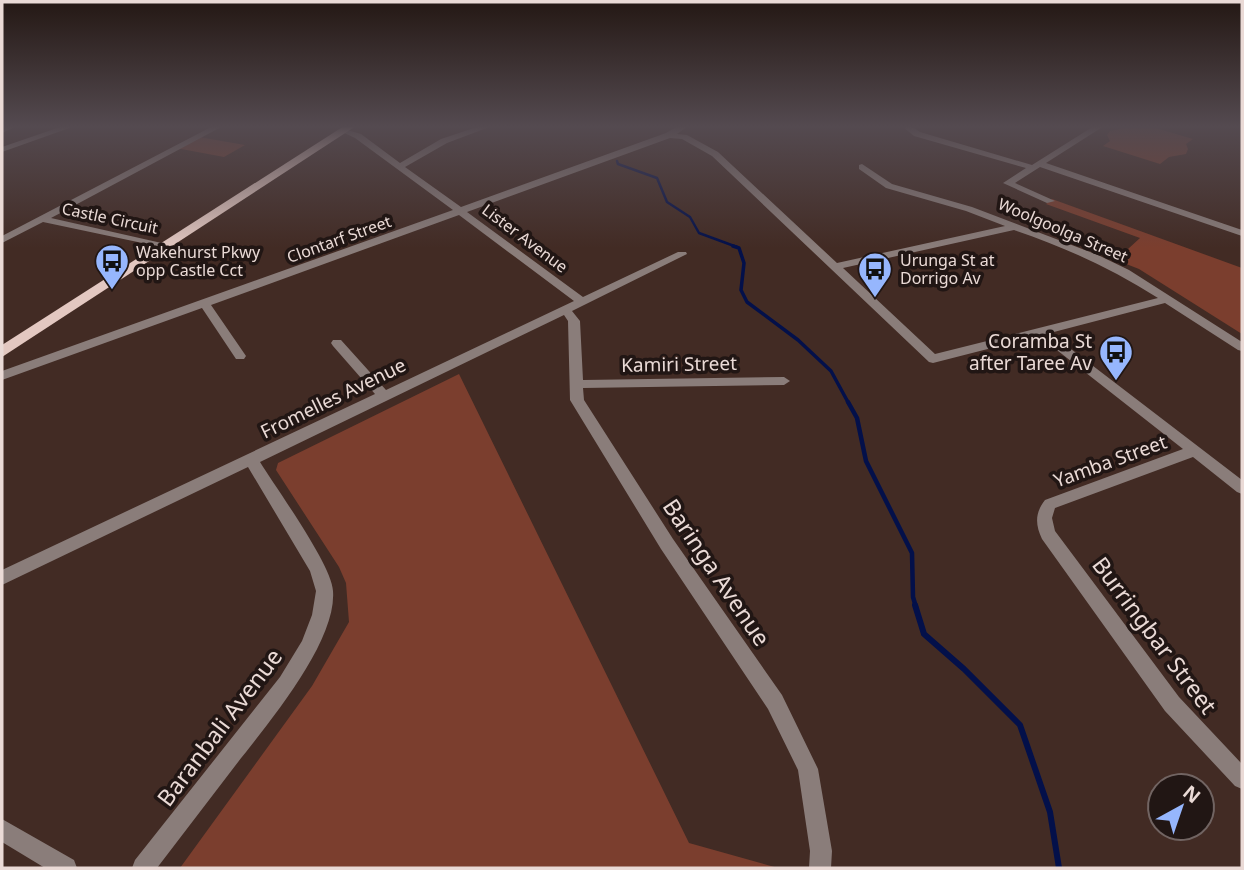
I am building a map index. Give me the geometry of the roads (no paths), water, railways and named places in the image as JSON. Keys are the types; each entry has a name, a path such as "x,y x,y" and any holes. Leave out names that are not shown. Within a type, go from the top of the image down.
{"main road":[{"path":"2,352 286,167"}],"street":[{"name":"Castle Circuit","path":"41,219 141,167"},
{"name":"Lister Avenue","path":"401,167 583,302"},
{"name":"Clontarf Street","path":"2,376 581,167"},
{"path":"728,167 933,359 1167,299"},
{"name":"Woolgoolga Street","path":"862,167 889,186 969,209 1125,272 1242,347"},
{"path":"1036,167 1008,183 1050,201"},
{"path":"1039,167 1242,233"},
{"name":"Castle Circuit","path":"41,219 162,246"},
{"path":"2,240 41,219"},
{"path":"835,267 1015,227"},
{"name":"Fromelles Avenue","path":"2,578 682,254"},
{"path":"205,304 240,356"},
{"name":"Baringa Avenue","path":"566,310 574,321 577,400 588,421 781,713 808,769 821,851 820,868"},
{"path":"1042,332 1242,488"},
{"path":"337,343 383,395"},
{"name":"Kamiri Street","path":"575,384 784,381"},
{"name":"Yamba Street","path":"1044,512 1050,504 1194,451"},
{"name":"Baranbali Avenue","path":"143,868 287,682 309,646 321,615 325,591 318,569 251,460"},
{"name":"Burringbar Street","path":"1044,512 1048,534 1172,704 1242,779"},
{"path":"2,830 66,868"}],"waterway":[{"path":"625,167 657,178 667,202 690,217 699,233 737,247"},
{"path":"733,246 739,248 744,263 741,290 747,302 798,340 831,371 849,404"},
{"path":"848,402 857,418 866,461 912,553 913,597 916,607"},
{"path":"915,605 924,634 964,669 1020,725 1050,812 1059,868"}],"place":[{"name":"Wakehurst Pkwy opp Castle Cct","path":"112,291"},
{"name":"Urunga St at Dorrigo Av","path":"875,299"},
{"name":"Coramba St after Taree Av","path":"1116,382"}]}
